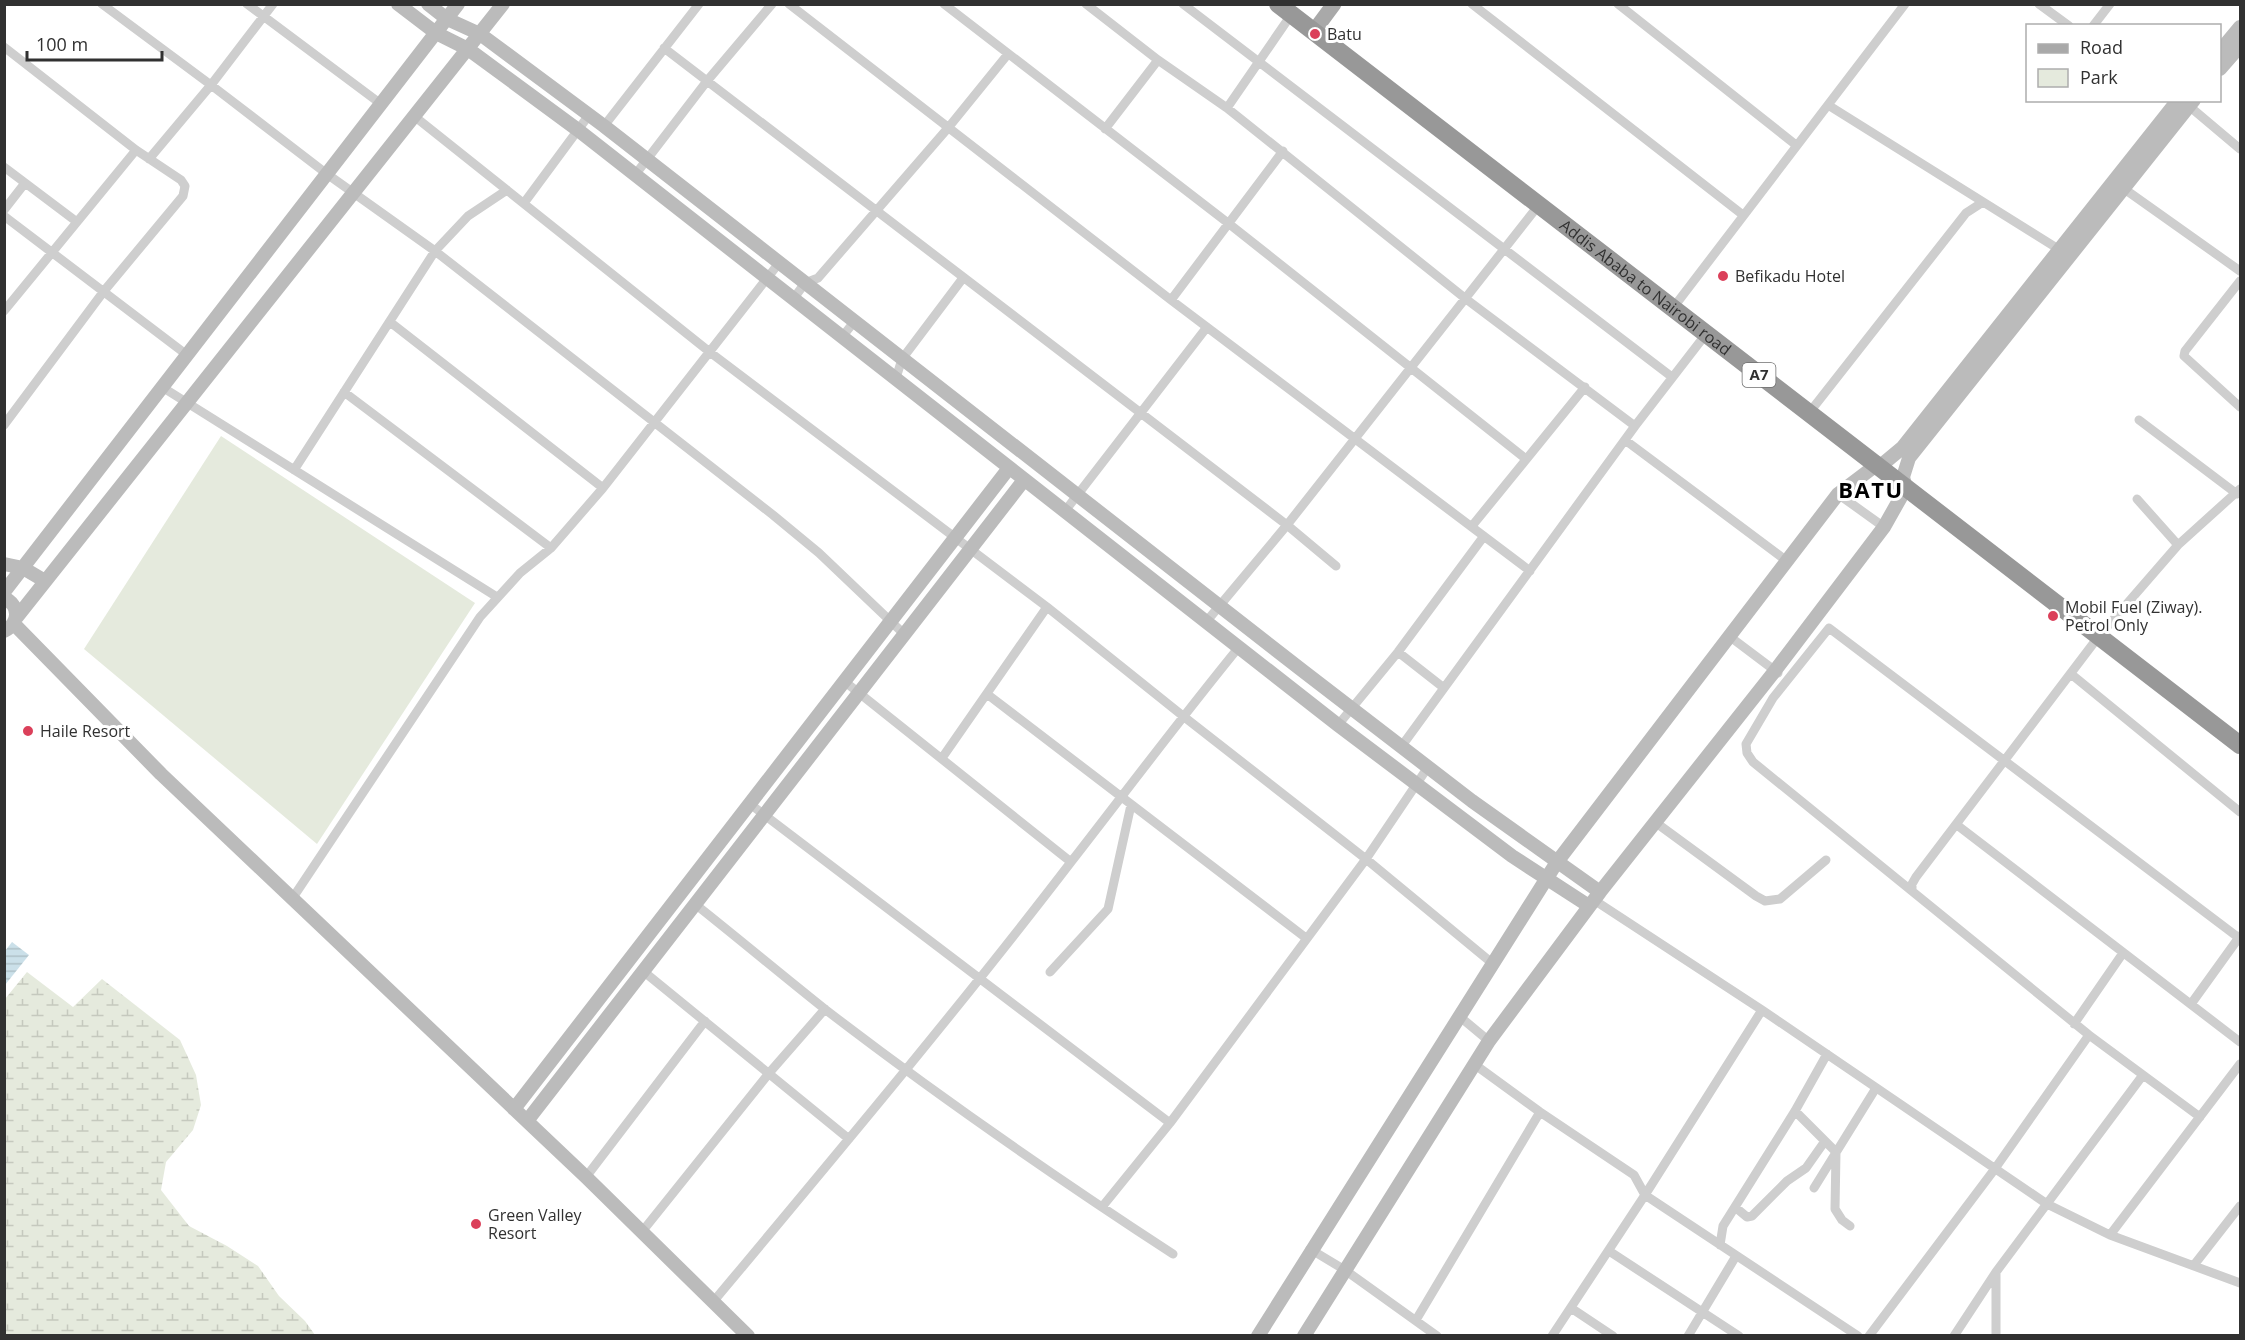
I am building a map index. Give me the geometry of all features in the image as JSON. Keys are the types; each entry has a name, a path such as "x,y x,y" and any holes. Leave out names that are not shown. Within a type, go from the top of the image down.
{"highway":[{"name":"Addis Ababa to Nairobi road","path":"1285,10 1875,466 2241,745"}],"main road":[{"path":"1314,32 1334,4"}],"street":[{"path":"102,4 327,174 435,251 795,533 892,620 904,634"},
{"path":"247,4 381,105"},
{"path":"149,159 211,85 273,4"},
{"path":"398,4 436,33 468,49 578,130 1338,725 1512,856 1546,878 1594,899 2047,1204 2110,1234 2241,1283"},
{"path":"428,4 447,19 480,34 604,126 779,263 812,280 817,292 854,322 1401,747 1557,862 1594,899"},
{"path":"4,592 458,4"},
{"path":"12,624 503,4"},
{"path":"604,126 699,4"},
{"path":"635,175 707,81 772,4"},
{"path":"789,4 1171,300 1530,571"},
{"path":"944,4 1228,223 1526,459"},
{"path":"1086,4 1158,60 1227,108 1283,151 1466,298 1635,426"},
{"path":"1183,4 1672,377"},
{"path":"1472,4 1743,215"},
{"path":"1618,4 1630,8 1796,146"},
{"path":"1673,308 1905,4"},
{"path":"2039,4 2066,24"},
{"path":"2095,24 2110,4"},
{"path":"1227,108 1258,61 1285,10"},
{"path":"2221,50 2241,27"},
{"path":"2221,68 2241,46"},
{"path":"4,47 136,150 181,180 185,186 183,195 104,291 4,425"},
{"path":"664,48 1287,525 1336,566"},
{"path":"794,298 877,210 1008,54"},
{"path":"1106,129 1158,60"},
{"path":"536,99 547,84"},
{"path":"2181,103 2241,149"},
{"path":"1304,1335 1489,1041 1594,899 1774,672 1884,527 1906,488 1903,477 1909,458 2123,188 2181,103"},
{"path":"1258,1335 1310,1249 1557,862 1838,494 1902,448 2060,249 2181,103"},
{"path":"1828,105 2060,249"},
{"path":"524,203 589,115"},
{"path":"414,116 711,353 1047,607 1366,859 1492,963"},
{"path":"4,311 136,150"},
{"path":"1171,300 1283,151"},
{"path":"4,167 77,222"},
{"path":"4,210 26,183"},
{"path":"2123,188 2241,272"},
{"path":"294,470 435,251 468,216 507,190"},
{"path":"1966,213 1969,193"},
{"path":"1809,413 1966,213 1983,202"},
{"path":"1206,622 1356,439 1538,206"},
{"path":"698,226 711,210"},
{"path":"4,216 187,355"},
{"path":"2060,249 2062,265"},
{"path":"292,899 480,617 520,573 551,548 603,488 711,353 779,263"},
{"path":"896,378 902,359 963,278"},
{"path":"2241,281 2185,351 2184,356 2241,408"},
{"path":"806,308 817,292"},
{"path":"390,322 603,488"},
{"path":"842,337 854,322"},
{"path":"1065,511 1208,327"},
{"path":"1401,747 1635,426 1706,334"},
{"path":"162,387 497,597"},
{"path":"1472,526 1585,387"},
{"path":"344,392 551,548"},
{"path":"962,430 974,414"},
{"path":"1912,890 1912,884 1916,878 2100,636 2178,545 2239,491 2139,420"},
{"path":"1625,440 1787,561"},
{"path":"514,1109 1009,468"},
{"path":"527,1121 1024,480"},
{"path":"1838,494 1884,527"},
{"path":"2137,499 2178,545"},
{"path":"1338,725 1398,652 1484,536"},
{"path":"1139,569 1152,553"},
{"path":"4,564 23,568 45,581"},
{"path":"916,589 931,600"},
{"path":"4,598 14,605 12,624"},
{"path":"942,758 1047,607"},
{"path":"1225,636 1237,620"},
{"path":"12,624 161,774 527,1121 748,1335"},
{"path":"2191,1004 2240,937 1829,628 1763,712 1746,744 1747,753 1753,762 2074,1024 2200,1117"},
{"path":"1729,636 1774,672 1788,678"},
{"path":"713,1302 906,1070 1239,647"},
{"path":"1398,652 1444,688"},
{"path":"1290,687 1303,671"},
{"path":"2071,674 2241,812"},
{"path":"844,681 1071,862"},
{"path":"987,694 1305,938"},
{"path":"1102,1207 1170,1123 1305,938 1366,859 1428,767"},
{"path":"1460,817 1472,801"},
{"path":"750,804 1170,1123"},
{"path":"1050,972 1108,909 1131,805"},
{"path":"1655,822 1765,901 1780,899 1826,860"},
{"path":"1957,825 2241,1042"},
{"path":"1512,856 1525,839"},
{"path":"695,904 825,1009 906,1070 1173,1254"},
{"path":"2074,1024 2123,953"},
{"path":"643,971 770,1072 849,1139"},
{"path":"641,1233 770,1072 825,1009"},
{"path":"1552,1335 1646,1195 1761,1010"},
{"path":"1459,1016 1489,1041"},
{"path":"586,1178 705,1021"},
{"path":"1869,1335 1994,1170 2089,1035"},
{"path":"1720,1245 1720,1232 1795,1111 1827,1054"},
{"path":"1474,1064 1635,1176 1646,1195 1858,1335"},
{"path":"2110,1234 2241,1064"},
{"path":"1954,1335 1996,1272 2143,1076"},
{"path":"1814,1188 1876,1088"},
{"path":"1795,1111 1836,1152 1835,1209 1842,1220 1850,1226"},
{"path":"1416,1320 1540,1112"},
{"path":"1735,1207 1747,1217 1752,1216 1787,1181 1806,1168 1825,1141"},
{"path":"2194,1265 2240,1207"},
{"path":"1310,1249 1345,1270 1437,1335"},
{"path":"1609,1251 1739,1335"},
{"path":"1688,1335 1736,1256"},
{"path":"1996,1272 1996,1335"},
{"path":"1975,1304 1995,1302"},
{"path":"1571,1308 1613,1335"}],"green space":[{"path":"221,436 475,603 317,844 84,649"},
{"path":"27,972 73,1007 102,979 180,1040 196,1075 201,1105 193,1130 166,1162 161,1190 189,1226 258,1266 279,1296 305,1321 315,1335 5,1335 5,999"}],"water":[{"path":"12,942 29,955 5,985 5,951"}],"place":[{"name":"Batu","path":"1315,34"},
{"name":"Befikadu Hotel","path":"1723,276"},
{"name":"Mobil Fuel (Ziway). Petrol Only","path":"2053,616"},
{"name":"Haile Resort","path":"28,731"},
{"name":"Green Valley Resort","path":"476,1224"}],"district":[{"name":"BATU","path":"1871,490"}]}
